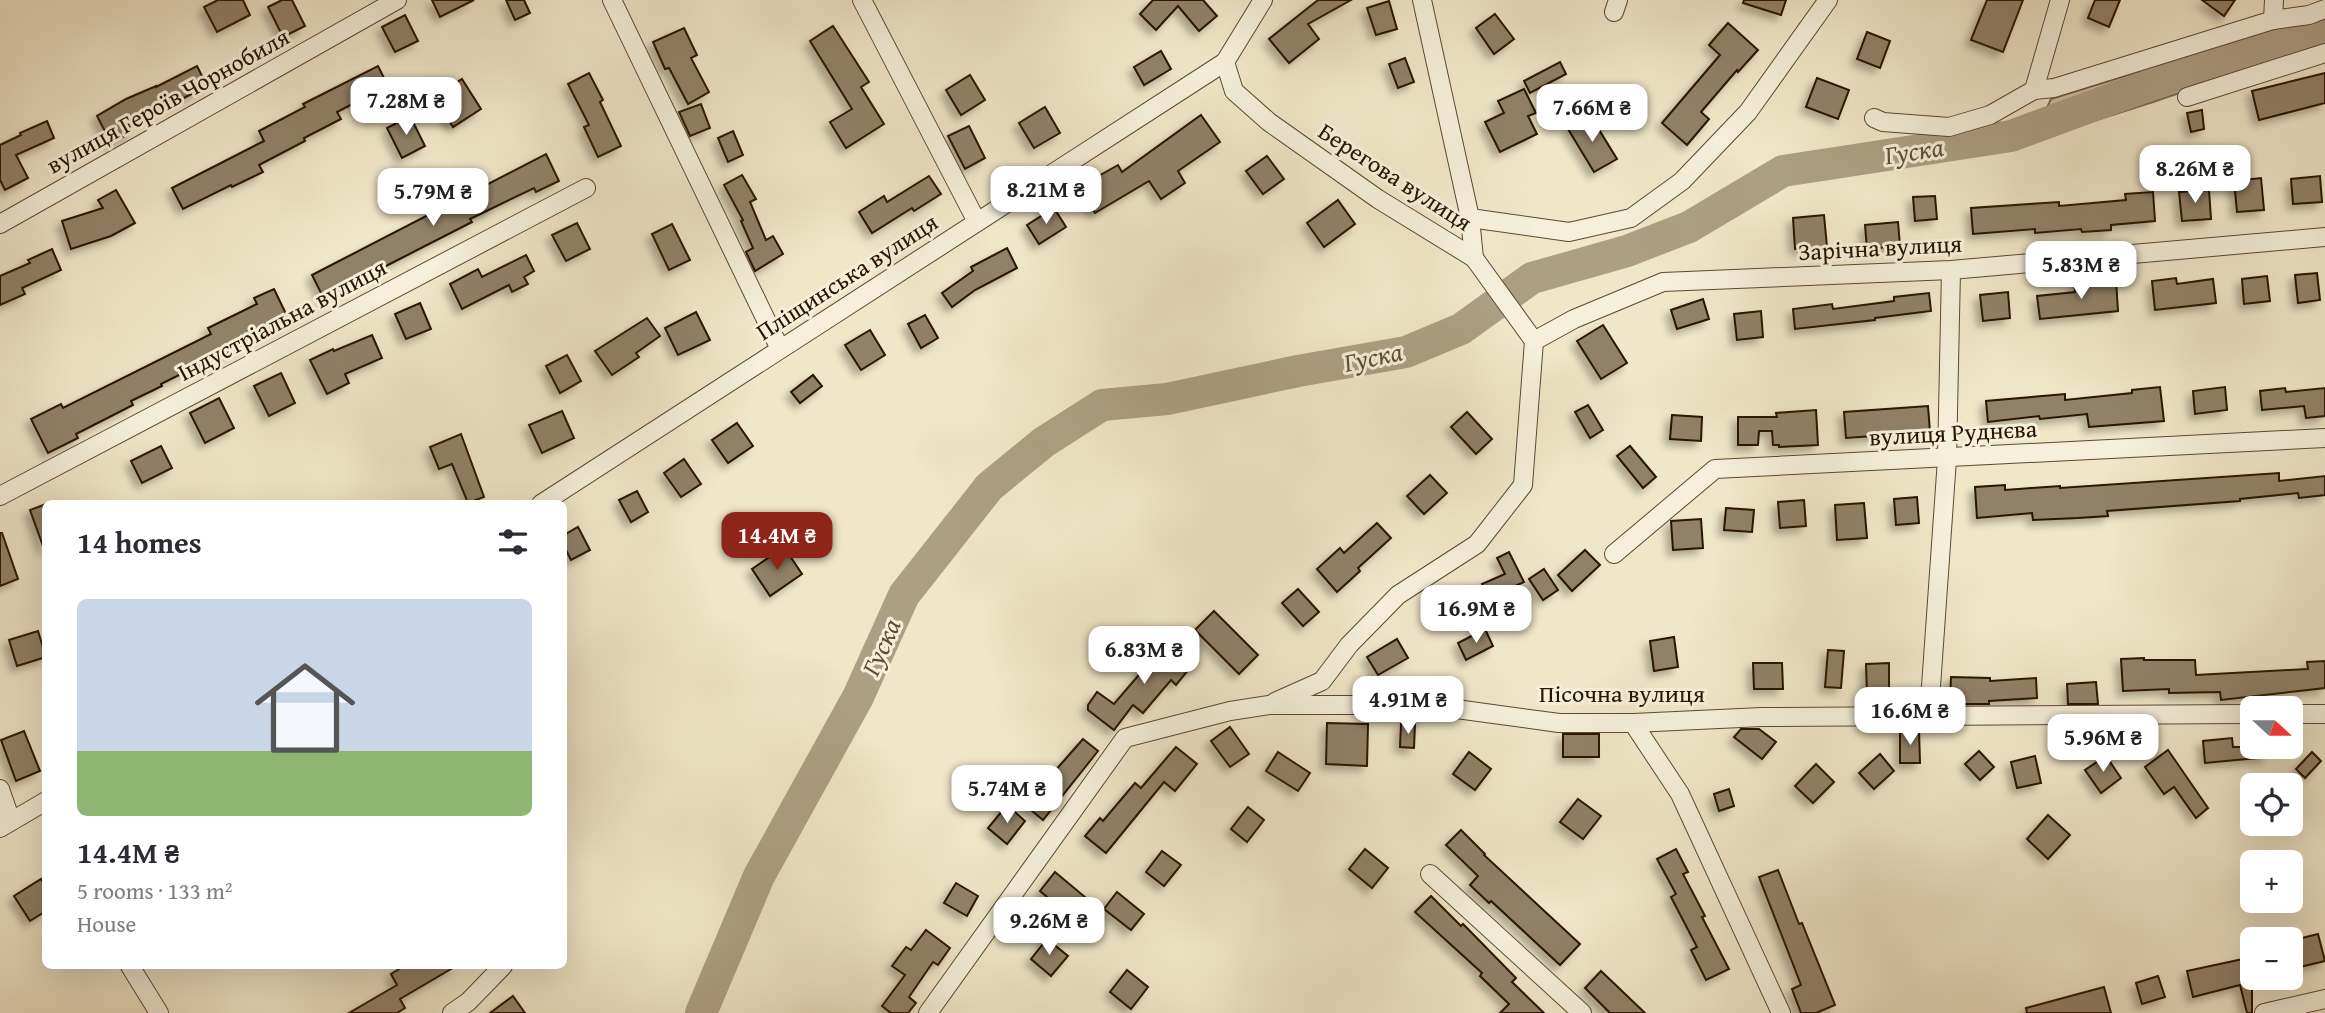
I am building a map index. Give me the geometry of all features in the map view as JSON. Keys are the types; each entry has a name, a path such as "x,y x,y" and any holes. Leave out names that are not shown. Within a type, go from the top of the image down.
{"street":[{"name":"вулиця Героїв Чорнобиля","path":"0,224 397,0"},
{"path":"611,0 780,349"},
{"path":"862,0 977,222"},
{"name":"Пліщинська вулиця","path":"547,500 1225,62 1263,0"},
{"path":"1422,0 1470,218 1474,258"},
{"path":"1470,218 1569,232 1631,218 1682,181 1748,112 1828,0"},
{"path":"2034,90 2060,0"},
{"path":"2273,20 2274,0"},
{"path":"1874,118 1883,122 1950,127 1990,115 2034,90 2054,88 2273,20 2309,15 2325,9"},
{"path":"2187,97 2325,53"},
{"name":"Берегова вулиця","path":"1225,62 1234,91 1269,122 1378,199 1474,258 1534,341"},
{"name":"Індустріальна вулиця","path":"0,496 586,188"},
{"name":"Зарічна вулиця","path":"1534,341 1573,319 1663,282 1951,270 2325,237"},
{"path":"1929,715 1947,458 1951,270"},
{"path":"1269,705 1322,681 1349,645 1398,595 1477,544 1523,485 1534,341"},
{"name":"вулиця Руднєва","path":"1614,555 1714,469 2325,438"},
{"name":"Пісочна вулиця","path":"928,1013 1125,738 1230,711 1269,705 1427,705 1559,723 1633,723 1762,717 2240,714"},
{"path":"2303,714 2325,714"},
{"path":"1633,723 1680,794 1781,1013"},
{"path":"0,789 5,825 42,805"},
{"path":"1430,874 1582,1013"},
{"path":"132,969 159,1013"},
{"path":"452,1013 468,1002 500,969"},
{"path":"2264,1013 2325,999"}],"shaded area":[{"path":"2325,18 2325,43 2031,141 2051,99 2285,26"}],"building":[{"path":"218,0 243,0 250,15 217,32 204,7"},
{"path":"282,0 292,0 305,26 283,37 268,7"},
{"path":"432,0 474,0 440,17"},
{"path":"506,0 524,0 530,13 515,20"},
{"path":"1153,0 1203,0 1217,16 1199,31 1178,6 1156,30 1140,14"},
{"path":"1318,0 1351,0 1308,24 1319,39 1289,63 1269,39"},
{"path":"1744,0 1786,0 1781,15 1743,3"},
{"path":"1987,0 2023,0 2003,52 1971,40"},
{"path":"2095,0 2120,0 2109,27 2088,18"},
{"path":"2202,0 2235,0 2224,16"},
{"path":"1389,1 1397,29 1376,35 1367,8"},
{"path":"1495,14 1514,39 1494,54 1476,28"},
{"path":"405,15 418,41 395,52 382,27"},
{"path":"1728,23 1758,50 1701,112 1709,119 1687,145 1662,123 1720,55 1709,45"},
{"path":"833,26 869,82 861,87 884,124 846,148 830,122 852,109 810,41"},
{"path":"684,28 697,55 691,58 709,92 688,104 669,68 665,69 653,42"},
{"path":"1867,32 1890,41 1880,68 1857,59"},
{"path":"1161,51 1171,69 1144,85 1134,67"},
{"path":"1405,58 1414,82 1398,88 1389,64"},
{"path":"1560,62 1566,74 1530,93 1524,81"},
{"path":"197,66 207,86 127,122 132,132 111,143 97,116 126,99"},
{"path":"378,66 388,86 337,112 341,119 259,165 263,172 183,209 172,188 264,141 259,131 305,107 303,104"},
{"path":"589,73 621,146 598,157 584,127 589,125 568,84"},
{"path":"2325,73 2325,103 2259,120 2252,91"},
{"path":"970,75 985,100 961,115 946,90"},
{"path":"1817,78 1849,90 1838,119 1806,107"},
{"path":"462,79 481,109 453,127 434,97"},
{"path":"1524,89 1536,113 1528,116 1537,134 1500,152 1485,122 1504,113 1498,101"},
{"path":"701,104 710,128 690,136 679,112"},
{"path":"1045,107 1060,133 1034,148 1019,123"},
{"path":"2202,110 2204,129 2191,132 2187,113"},
{"path":"1201,115 1220,142 1178,171 1185,183 1161,199 1149,181 1095,213 1079,187 1118,165 1122,172"},
{"path":"1590,115 1617,159 1594,172 1568,129"},
{"path":"410,116 425,146 402,158 387,128"},
{"path":"47,121 54,138 16,155 28,178 5,190 0,180 0,145"},
{"path":"969,126 985,158 965,169 948,136"},
{"path":"733,131 743,155 728,162 718,138"},
{"path":"546,154 559,181 536,192 534,188 470,219 472,222 325,301 312,275"},
{"path":"1267,156 1284,179 1263,194 1246,171"},
{"path":"742,175 756,199 750,202 766,240 773,236 783,254 755,271 746,252 753,248 741,221 743,220 724,185"},
{"path":"929,176 941,194 872,233 859,212 884,196 887,202"},
{"path":"2320,176 2322,202 2293,204 2291,179"},
{"path":"2261,178 2264,210 2237,212 2234,181"},
{"path":"116,190 135,223 111,236 71,249 62,221 103,208 98,200"},
{"path":"2209,190 2211,219 2182,221 2179,192"},
{"path":"2153,192 2155,221 2111,225 2111,230 2082,232 2081,229 2035,233 2035,229 1973,234 1971,208 2059,202 2059,206 2126,200 2125,194"},
{"path":"1935,196 1937,219 1915,221 1913,197"},
{"path":"1338,200 1355,224 1324,247 1307,223"},
{"path":"1054,208 1066,227 1039,244 1027,225"},
{"path":"1824,215 1827,247 1795,249 1793,218"},
{"path":"1898,222 1900,246 1867,249 1865,225"},
{"path":"577,223 590,249 566,261 552,235"},
{"path":"672,224 690,260 669,270 652,234"},
{"path":"1007,248 1017,268 975,290 952,307 942,293 973,271 971,267"},
{"path":"52,249 61,270 22,288 25,294 0,305 0,276 30,263 28,260"},
{"path":"526,255 534,271 524,277 528,284 512,292 509,285 462,309 450,284 478,269 482,277"},
{"path":"2317,273 2320,300 2298,303 2295,275"},
{"path":"2267,276 2270,301 2244,304 2242,279"},
{"path":"2176,278 2177,284 2213,279 2216,303 2155,310 2152,281"},
{"path":"2116,280 2118,311 2040,319 2037,296 2075,292 2074,284"},
{"path":"274,289 289,320 222,356 221,354 161,384 162,386 131,401 133,405 76,434 78,438 48,453 31,419 61,404 63,408 211,334 208,328 257,304 254,298"},
{"path":"2008,292 2010,318 1983,321 1980,295"},
{"path":"1929,293 1931,311 1795,329 1793,309 1832,304 1833,309 1894,301 1894,297"},
{"path":"1703,299 1709,319 1677,329 1671,310"},
{"path":"420,303 431,329 406,339 395,314"},
{"path":"1761,311 1763,337 1737,340 1734,314"},
{"path":"696,312 710,340 678,355 665,328"},
{"path":"925,315 938,338 921,348 908,324"},
{"path":"647,318 660,336 636,353 639,357 612,375 595,351"},
{"path":"1603,325 1627,363 1601,379 1577,341"},
{"path":"870,330 885,355 861,370 845,345"},
{"path":"372,335 382,358 345,374 349,383 327,394 310,360"},
{"path":"567,355 581,381 560,393 546,366"},
{"path":"281,373 295,403 269,416 254,386"},
{"path":"813,375 822,386 800,403 791,392"},
{"path":"2160,387 2164,421 2089,427 2087,414 1988,422 1986,401 2065,394 2065,400 2132,393 2132,390"},
{"path":"2225,387 2227,410 2195,414 2193,391"},
{"path":"2285,388 2286,392 2325,388 2325,416 2306,418 2304,406 2262,410 2260,391"},
{"path":"219,398 234,428 205,443 190,413"},
{"path":"1588,405 1603,430 1590,438 1575,412"},
{"path":"1928,406 1930,432 1846,438 1844,412"},
{"path":"1816,410 1818,445 1779,447 1773,445 1772,431 1759,431 1758,445 1738,445 1738,417 1777,417 1776,413"},
{"path":"562,411 574,438 542,453 529,425"},
{"path":"1467,412 1492,439 1476,454 1451,427"},
{"path":"1672,415 1702,417 1701,441 1670,439"},
{"path":"737,423 753,446 728,463 712,440"},
{"path":"461,434 484,497 467,500 452,464 439,469 430,447"},
{"path":"161,446 172,468 142,483 131,461"},
{"path":"1630,446 1656,477 1643,488 1617,456"},
{"path":"684,459 701,484 681,497 664,473"},
{"path":"2279,473 2279,481 2325,476 2325,495 2299,498 2298,493 2240,501 2107,511 2108,516 2078,518 2033,520 2032,513 1977,518 1975,487 2005,485 2005,490 2060,488"},
{"path":"1430,475 1447,493 1424,514 1407,496"},
{"path":"637,491 648,512 631,522 619,500"},
{"path":"1917,497 1919,523 1896,525 1894,499"},
{"path":"1804,500 1806,526 1780,528 1778,502"},
{"path":"1864,503 1867,538 1837,540 1835,505"},
{"path":"42,506 42,543 30,510"},
{"path":"1726,508 1754,510 1752,532 1724,530"},
{"path":"1701,519 1703,548 1673,550 1671,521"},
{"path":"1377,523 1391,538 1358,568 1360,571 1337,592 1317,569 1340,548 1344,553"},
{"path":"578,527 590,550 571,560 567,552 567,533"},
{"path":"0,533 18,579 0,586"},
{"path":"784,547 802,574 770,596 752,569"},
{"path":"1585,550 1600,565 1572,591 1558,575"},
{"path":"1509,552 1524,582 1502,592 1506,600 1492,606 1482,584 1505,574 1497,558"},
{"path":"1544,569 1558,590 1543,600 1529,579"},
{"path":"1298,589 1319,612 1303,626 1282,603"},
{"path":"1214,611 1258,655 1239,674 1195,630"},
{"path":"1485,629 1493,646 1466,660 1458,643"},
{"path":"38,631 42,658 17,666 9,640"},
{"path":"1674,637 1678,667 1654,671 1650,641"},
{"path":"1397,639 1408,658 1378,675 1367,657"},
{"path":"1168,641 1194,663 1176,685 1171,680 1143,713 1133,705 1114,730 1088,710 1088,705 1097,692 1114,704"},
{"path":"1828,650 1844,651 1841,688 1825,687"},
{"path":"2121,659 2195,660 2196,675 2308,669 2307,662 2325,661 2325,688 2221,700 2220,692 2169,693 2169,689 2123,691"},
{"path":"1753,663 1782,663 1783,689 1754,689"},
{"path":"1889,663 1889,696 1867,696 1866,664"},
{"path":"1951,677 1990,678 1990,681 2036,678 2037,698 1989,701 1989,704 1950,704"},
{"path":"2096,682 2098,704 2068,704 2067,684"},
{"path":"1327,723 1368,724 1367,766 1326,764"},
{"path":"1401,724 1415,724 1414,748 1400,747"},
{"path":"1230,727 1249,754 1230,767 1211,741"},
{"path":"1741,729 1759,729 1776,742 1762,759 1734,737"},
{"path":"24,731 40,771 16,781 1,740"},
{"path":"1900,731 1919,731 1920,763 1900,763"},
{"path":"1563,734 1599,734 1599,757 1563,757"},
{"path":"2232,738 2233,747 2240,747 2240,760 2205,763 2203,741"},
{"path":"1083,739 1098,751 1043,820 1025,805"},
{"path":"1176,747 1197,764 1175,791 1164,782 1106,853 1085,836 1100,818 1103,821 1135,783 1141,788"},
{"path":"2168,750 2208,808 2196,818 2174,787 2164,794 2145,767"},
{"path":"1979,751 1994,767 1980,780 1965,764"},
{"path":"1278,752 1310,773 1298,791 1266,771"},
{"path":"1469,752 1491,769 1475,790 1453,774"},
{"path":"2312,752 2321,761 2305,778 2303,773 2296,769"},
{"path":"1880,754 1894,771 1874,789 1859,773"},
{"path":"2035,756 2041,783 2017,788 2011,762"},
{"path":"2106,756 2121,778 2101,793 2085,770"},
{"path":"1816,764 1834,782 1813,803 1795,786"},
{"path":"1729,789 1734,806 1719,811 1714,794"},
{"path":"1578,799 1601,816 1583,839 1560,822"},
{"path":"1007,805 1025,821 1007,844 988,828"},
{"path":"1248,807 1264,820 1247,842 1231,829"},
{"path":"2048,815 2070,835 2048,859 2027,839"},
{"path":"1461,830 1484,855 1580,944 1560,965 1470,885 1478,876 1446,845"},
{"path":"1365,849 1388,868 1372,888 1349,869"},
{"path":"1676,849 1688,872 1683,874 1729,969 1706,980 1691,950 1697,947 1671,897 1676,894 1657,859"},
{"path":"1162,851 1181,865 1164,886 1146,872"},
{"path":"1778,870 1835,1005 1816,1013 1801,1013 1792,989 1801,985 1759,877"},
{"path":"1055,872 1091,902 1075,920 1040,891"},
{"path":"41,879 42,914 30,921 14,896"},
{"path":"956,883 978,896 967,916 944,903"},
{"path":"1117,892 1144,914 1131,930 1104,909"},
{"path":"1431,896 1516,978 1512,982 1544,1013 1500,1013 1509,1004 1480,976 1482,973 1415,912"},
{"path":"926,930 950,948 938,965 933,962 909,997 916,1003 908,1013 891,1013 882,1006 905,975 892,966 906,947 911,950"},
{"path":"2318,934 2325,961 2303,966 2303,938"},
{"path":"1047,939 1068,956 1051,976 1031,959"},
{"path":"2240,960 2240,985 2193,997 2187,971"},
{"path":"399,969 451,969 400,999 405,1008 397,1013 349,1013 397,985 391,974"},
{"path":"1127,970 1148,987 1131,1009 1110,992"},
{"path":"1601,971 1645,1013 1610,1013 1585,988"},
{"path":"2158,976 2165,997 2142,1004 2136,983"},
{"path":"2104,987 2111,1013 2027,1013 2026,1008"},
{"path":"2241,990 2252,990 2252,1013 2247,1013"},
{"path":"513,996 525,1013 490,1013"}],"waterway":[{"name":"Гуска","path":"701,1013 759,876 858,697 904,595 989,487 1044,442 1102,405 1167,399 1298,371 1406,352 1461,329 1532,278 1627,251 1689,227 1783,171 2011,136 2215,61 2293,41 2325,29"}]}
